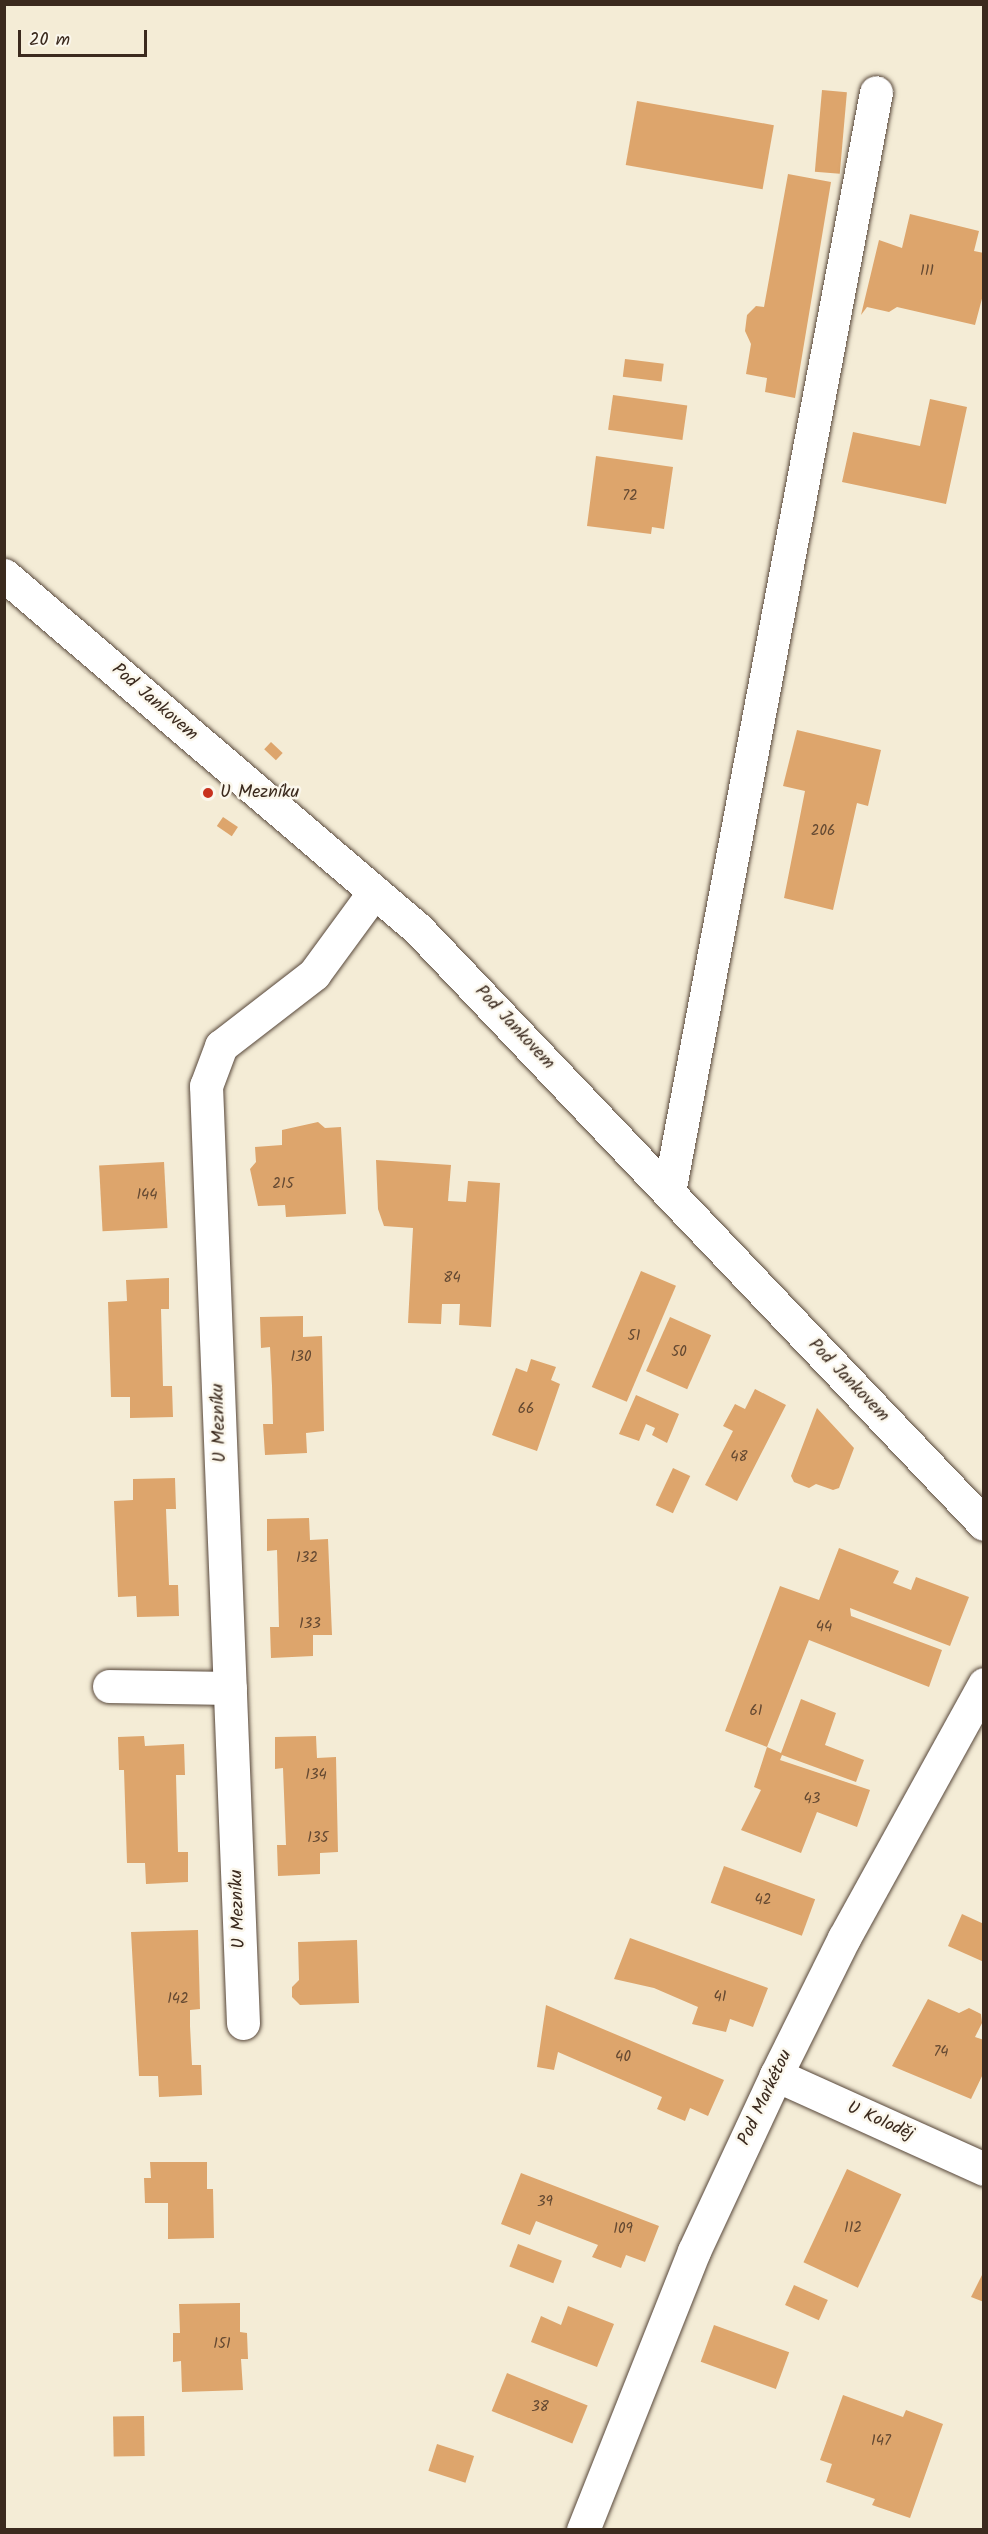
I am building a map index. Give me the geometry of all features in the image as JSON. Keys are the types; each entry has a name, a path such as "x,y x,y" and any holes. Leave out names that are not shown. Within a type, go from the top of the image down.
{"street":[{"path":"669,1192 876,92"},
{"name":"Pod Jankovem","path":"4,575 374,892 450,961 984,1524"},
{"name":"U Mezníku","path":"243,2023 206,1086 221,1046 314,974 374,892"},
{"name":"Pod Markétou","path":"583,2529 694,2251 776,2074 844,1938 984,1684"},
{"path":"109,1686 230,1688"},
{"name":"U Koloděj","path":"776,2074 984,2169"}],"building":[{"path":"822,90 847,92 840,174 815,172"},
{"path":"637,101 774,125 763,189 626,165"},
{"path":"788,174 831,182 795,398 765,392 767,378 746,374 751,344 745,331 747,315 756,306 764,307"},
{"path":"910,214 979,231 974,251 984,253 984,291 975,325 897,307 889,312 867,307 861,315 879,240 902,248"},
{"path":"625,359 664,364 662,382 623,377"},
{"path":"613,395 687,405 682,440 608,430"},
{"path":"930,399 967,407 946,504 842,482 853,432 920,446"},
{"path":"596,456 673,467 664,529 652,527 651,534 587,526"},
{"path":"797,730 881,750 868,806 857,803 833,910 784,898 805,791 783,786"},
{"path":"271,742 283,753 276,760 264,749"},
{"path":"223,817 238,827 232,836 217,826"},
{"path":"318,1122 325,1128 341,1127 346,1214 286,1217 285,1205 258,1206 250,1169 256,1162 255,1147 282,1145 282,1130"},
{"path":"376,1160 451,1165 448,1201 466,1202 468,1181 500,1183 491,1327 459,1325 460,1304 442,1304 441,1324 408,1323 413,1228 384,1226 378,1209"},
{"path":"164,1162 167,1228 103,1231 99,1165"},
{"path":"641,1271 676,1286 627,1402 592,1387"},
{"path":"169,1278 169,1309 161,1309 163,1386 172,1386 173,1417 130,1418 130,1397 111,1397 108,1302 127,1301 126,1280"},
{"path":"303,1316 303,1337 322,1336 324,1431 306,1433 307,1453 265,1455 263,1424 273,1424 272,1386 270,1347 261,1348 260,1317"},
{"path":"670,1317 711,1335 687,1389 646,1371"},
{"path":"531,1359 556,1367 551,1380 560,1384 537,1451 492,1435 516,1368 527,1372"},
{"path":"755,1389 786,1405 737,1501 705,1485 733,1431 723,1426 735,1404 745,1409"},
{"path":"636,1395 679,1414 667,1443 652,1435 655,1428 646,1424 639,1441 619,1434"},
{"path":"817,1408 854,1448 839,1488 833,1490 816,1484 809,1488 794,1482 791,1476"},
{"path":"673,1468 690,1476 673,1513 656,1505"},
{"path":"175,1478 176,1509 166,1509 169,1585 178,1585 179,1616 137,1617 136,1596 118,1597 114,1501 133,1500 133,1479"},
{"path":"309,1518 310,1540 328,1539 332,1635 313,1635 313,1656 271,1658 270,1627 279,1627 277,1550 267,1551 267,1519"},
{"path":"839,1548 899,1571 893,1583 911,1590 916,1577 969,1597 950,1646 850,1608 851,1616 942,1650 929,1687 809,1640 767,1747 725,1731 780,1586 819,1600"},
{"path":"801,1699 836,1713 825,1745 864,1760 856,1782 782,1755 780,1760 870,1790 857,1827 817,1812 801,1853 741,1830 761,1790 754,1787 767,1747 781,1753"},
{"path":"144,1736 145,1746 184,1744 185,1775 176,1775 178,1852 188,1852 188,1882 146,1884 145,1863 127,1863 124,1770 119,1770 118,1737"},
{"path":"316,1736 317,1758 336,1757 338,1852 320,1853 320,1874 278,1876 277,1845 286,1845 283,1768 275,1769 275,1737"},
{"path":"724,1866 815,1899 802,1936 711,1903"},
{"path":"962,1914 984,1924 984,1962 948,1946"},
{"path":"198,1930 200,2009 190,2010 190,2026 192,2065 201,2065 202,2095 159,2097 158,2076 139,2076 131,1932"},
{"path":"630,1938 768,1988 753,2027 730,2019 726,2032 692,2024 698,2007 654,1988 614,1979"},
{"path":"357,1940 359,2003 300,2005 292,1997 292,1987 299,1980 298,1942"},
{"path":"928,1999 959,2013 969,2008 981,2014 982,2023 975,2037 984,2040 984,2072 971,2099 892,2066"},
{"path":"546,2005 724,2080 708,2116 690,2108 685,2121 657,2109 662,2097 558,2052 554,2070 537,2067"},
{"path":"150,2162 207,2162 207,2189 213,2189 214,2238 168,2239 168,2203 145,2203 144,2178 151,2178"},
{"path":"847,2169 901,2194 858,2288 803,2262"},
{"path":"521,2173 659,2226 645,2262 626,2255 621,2268 592,2257 598,2245 536,2221 530,2235 501,2224"},
{"path":"518,2244 562,2261 553,2283 509,2266"},
{"path":"984,2271 984,2302 971,2297"},
{"path":"794,2285 828,2300 819,2320 785,2305"},
{"path":"240,2303 240,2332 247,2333 248,2359 241,2359 243,2390 182,2392 181,2361 173,2362 173,2333 180,2333 179,2304"},
{"path":"568,2306 614,2324 597,2367 531,2342 541,2316 561,2325"},
{"path":"714,2325 789,2352 776,2389 701,2362"},
{"path":"507,2373 588,2406 572,2444 492,2411"},
{"path":"843,2395 903,2417 906,2410 943,2424 910,2518 872,2505 875,2499 826,2482 832,2464 820,2460"},
{"path":"144,2416 145,2456 114,2457 113,2417"},
{"path":"437,2444 474,2456 465,2483 428,2471"}],"place":[{"name":"U Mezníku","path":"208,793"}]}
